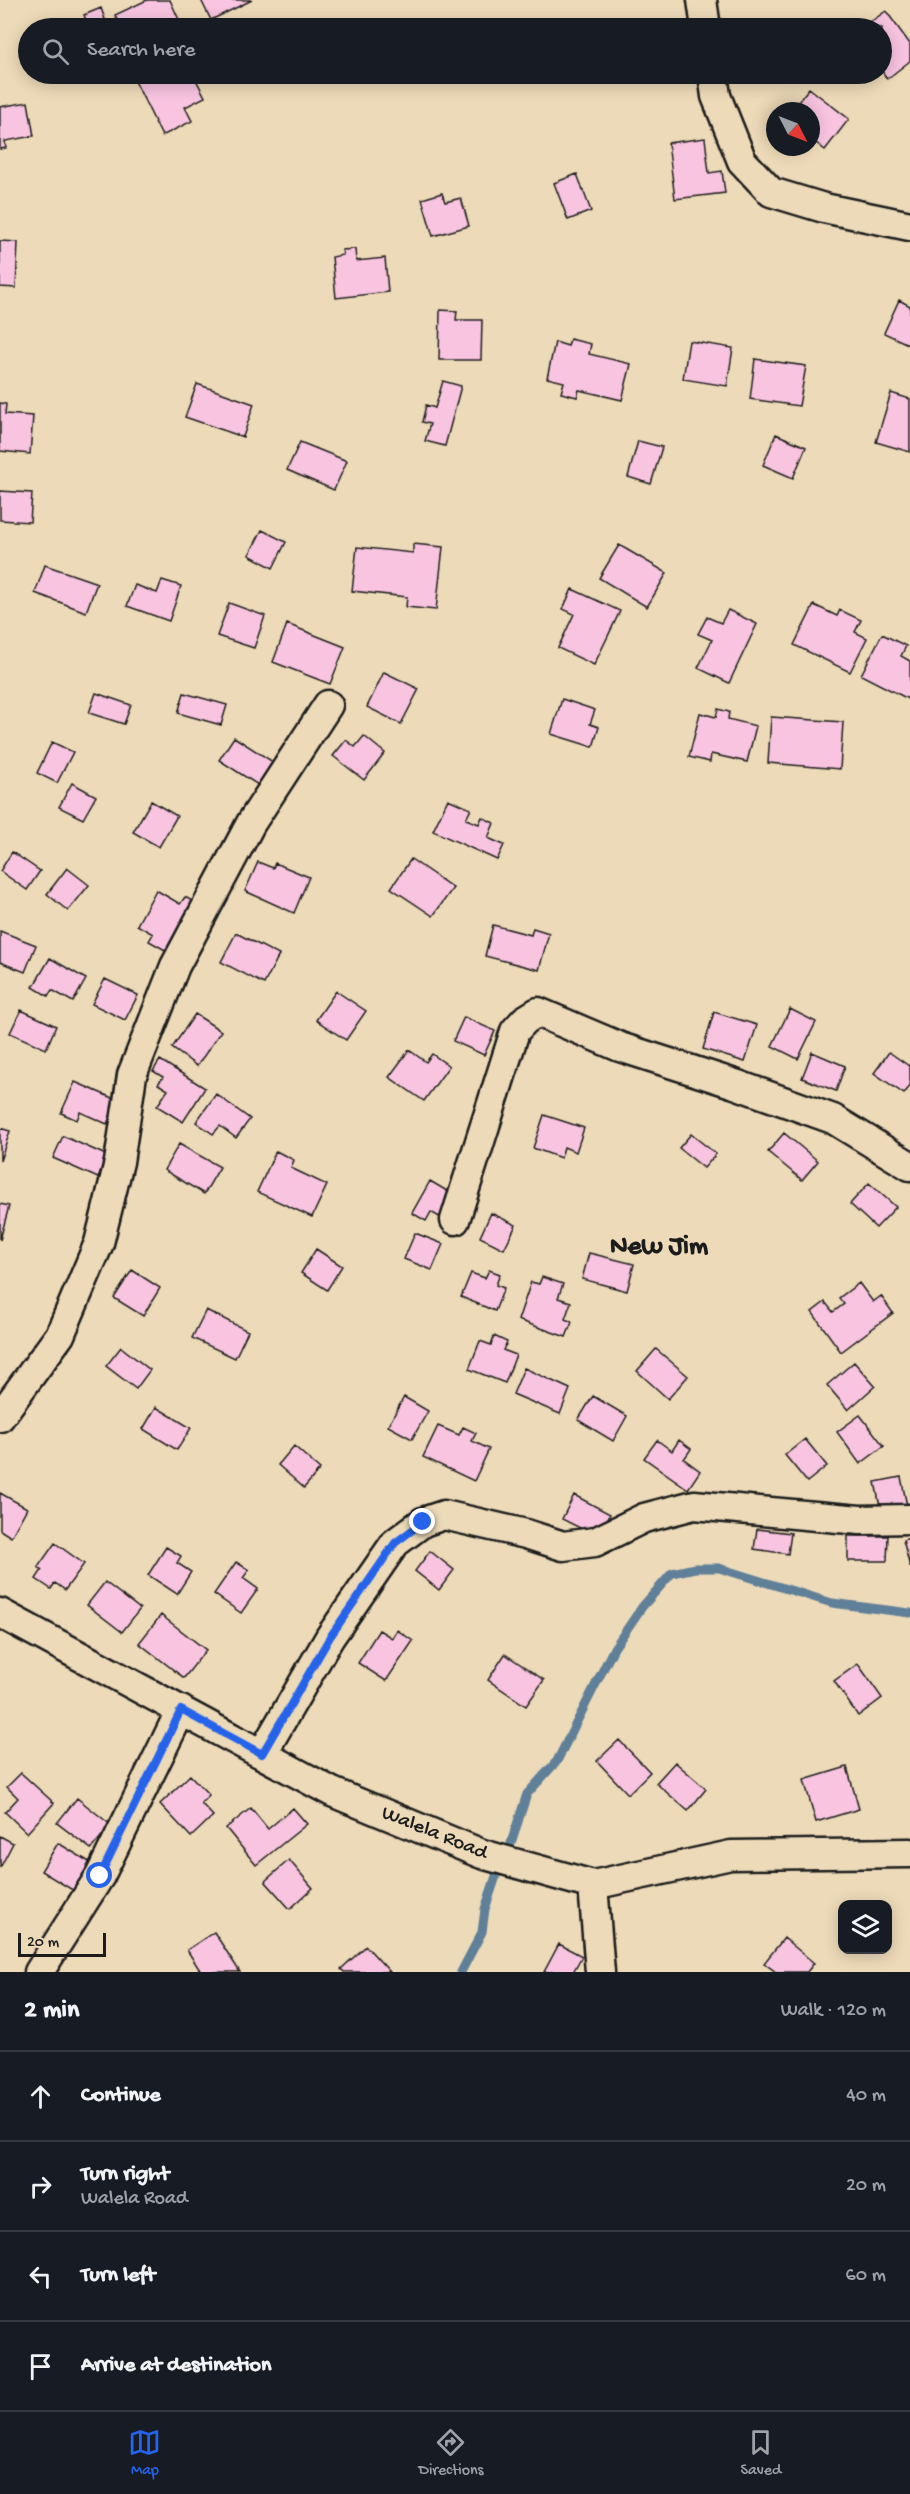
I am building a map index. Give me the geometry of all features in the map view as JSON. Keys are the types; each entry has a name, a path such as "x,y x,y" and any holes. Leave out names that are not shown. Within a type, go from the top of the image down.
{"street":[{"path":"702,0 705,18"},
{"path":"714,84 716,96 742,161 771,192 824,208 910,226"},
{"path":"0,1417 60,1335 99,1243 119,1162 132,1076 175,966 251,824 328,705"},
{"path":"455,1220 515,1031 525,1020 538,1012 620,1047 833,1119 910,1166"},
{"path":"262,1754 330,1637 395,1543 423,1522 444,1515 526,1534 562,1546 595,1542 644,1518 694,1504 860,1520 910,1519"},
{"name":"Walela Road","path":"0,1613 332,1792 482,1854 593,1885 731,1856 910,1853"},
{"path":"39,1972 100,1876 181,1710"},
{"path":"593,1885 600,1972"}],"building":[{"path":"147,0 170,0 178,18 117,18 115,15"},
{"path":"201,0 252,0 215,18 210,18"},
{"path":"101,8 104,18 85,18 84,15"},
{"path":"886,11 891,18 876,18"},
{"path":"892,19 910,44 910,61 892,75"},
{"path":"136,84 198,84 205,97 185,107 192,121 162,136"},
{"path":"809,88 849,119 825,150 820,146 820,102 798,102"},
{"path":"28,102 34,136 5,141 6,148 0,149 0,107"},
{"path":"705,138 709,173 722,171 725,193 675,199 668,143"},
{"path":"577,174 591,211 568,220 554,183"},
{"path":"442,193 445,202 461,198 469,226 433,236 422,199"},
{"path":"0,241 18,242 16,288 0,287"},
{"path":"355,249 356,261 385,258 388,292 336,298 332,257 343,255 342,250"},
{"path":"899,300 910,306 910,345 884,333"},
{"path":"440,310 457,311 456,320 482,320 481,360 439,360"},
{"path":"570,339 591,344 589,354 631,364 622,400 579,390 577,397 561,393 564,382 547,378 555,342 568,346"},
{"path":"689,341 733,348 727,386 683,379"},
{"path":"755,359 806,366 799,406 750,399"},
{"path":"443,381 461,386 445,446 425,441 430,424 422,422 426,405 435,408"},
{"path":"197,384 254,404 243,437 185,417"},
{"path":"891,393 910,399 910,452 876,442"},
{"path":"0,403 6,404 5,414 33,416 30,454 0,451"},
{"path":"776,434 806,447 793,478 763,465"},
{"path":"638,441 662,447 651,484 628,477"},
{"path":"300,442 347,461 334,490 287,470"},
{"path":"0,491 32,493 30,522 0,520"},
{"path":"262,530 286,542 273,568 249,555"},
{"path":"413,544 443,547 436,610 406,607 407,597 352,591 357,547 413,553"},
{"path":"619,545 667,573 647,607 599,578"},
{"path":"45,565 97,583 86,612 35,593"},
{"path":"162,580 181,586 169,621 127,606 135,585 157,593"},
{"path":"572,589 620,611 594,665 558,648 574,614 563,609"},
{"path":"229,603 265,616 254,648 217,636"},
{"path":"814,605 837,616 840,610 861,620 855,632 867,638 850,672 794,645"},
{"path":"728,610 757,624 729,683 698,668 712,640 698,634 707,617 721,623"},
{"path":"287,624 345,647 330,684 273,662"},
{"path":"882,634 906,646 901,656 910,661 910,700 861,675"},
{"path":"384,672 419,689 401,724 367,707"},
{"path":"96,693 131,705 124,724 89,713"},
{"path":"184,693 227,705 221,725 178,713"},
{"path":"562,699 595,710 590,724 599,727 593,747 551,734"},
{"path":"718,709 729,712 728,719 756,726 747,762 711,754 710,762 689,757 700,713 716,717"},
{"path":"771,717 843,722 840,769 768,763"},
{"path":"364,736 385,753 364,780 333,756 346,740 355,747"},
{"path":"234,737 273,762 258,785 219,760"},
{"path":"52,742 73,752 57,783 37,773"},
{"path":"72,783 96,796 83,819 59,807"},
{"path":"448,799 471,809 466,819 479,824 482,817 494,823 488,838 504,845 497,860 433,831"},
{"path":"151,801 177,816 159,847 133,832"},
{"path":"12,852 40,871 27,890 0,871"},
{"path":"411,859 453,888 433,916 391,888"},
{"path":"258,862 273,868 275,863 309,877 294,913 245,891"},
{"path":"67,868 89,885 68,911 47,894"},
{"path":"156,890 180,904 185,897 203,907 167,951 149,941 153,934 137,925"},
{"path":"493,925 531,935 533,928 549,933 539,970 485,956"},
{"path":"0,931 36,945 25,972 0,962"},
{"path":"236,933 279,955 264,984 221,962"},
{"path":"50,958 86,979 73,1002 52,990 48,996 33,987"},
{"path":"105,979 138,995 125,1020 92,1004"},
{"path":"336,991 366,1011 346,1040 316,1020"},
{"path":"790,1009 816,1022 798,1059 772,1046"},
{"path":"21,1010 56,1026 46,1049 10,1033"},
{"path":"714,1012 757,1025 745,1062 703,1049"},
{"path":"195,1014 221,1031 197,1066 172,1048"},
{"path":"464,1017 495,1031 484,1055 453,1041"},
{"path":"409,1050 426,1062 432,1054 449,1066 424,1101 389,1077"},
{"path":"812,1052 845,1066 836,1091 802,1078"},
{"path":"889,1052 909,1066 910,1064 910,1086 904,1094 874,1073"},
{"path":"160,1060 205,1088 183,1122 157,1106 168,1090 158,1084 163,1077 153,1071"},
{"path":"75,1082 117,1100 107,1124 80,1112 77,1120 61,1113"},
{"path":"216,1094 250,1119 236,1138 220,1126 213,1134 196,1122"},
{"path":"544,1115 584,1128 576,1152 564,1147 561,1158 533,1148"},
{"path":"0,1128 10,1131 0,1161"},
{"path":"784,1133 818,1161 802,1180 768,1152"},
{"path":"691,1134 716,1154 704,1168 679,1148"},
{"path":"63,1136 108,1156 98,1178 53,1158"},
{"path":"179,1144 220,1167 204,1194 164,1170"},
{"path":"276,1151 294,1160 291,1168 327,1185 312,1217 257,1192"},
{"path":"430,1181 454,1195 441,1218 431,1212 426,1221 412,1213"},
{"path":"869,1183 896,1207 876,1228 850,1204"},
{"path":"0,1204 9,1206 0,1240"},
{"path":"491,1213 516,1225 504,1249 480,1237"},
{"path":"415,1233 443,1244 432,1270 404,1259"},
{"path":"316,1249 342,1266 327,1290 301,1273"},
{"path":"589,1253 634,1264 627,1291 582,1279"},
{"path":"132,1270 160,1288 143,1316 114,1298"},
{"path":"489,1270 500,1274 496,1285 504,1288 495,1311 461,1297 471,1273 485,1278"},
{"path":"542,1277 563,1284 558,1298 571,1302 565,1319 572,1322 566,1337 518,1320 531,1282 539,1284"},
{"path":"859,1283 873,1302 881,1296 893,1313 841,1352 812,1312 825,1302 833,1312 844,1304 839,1298"},
{"path":"206,1310 248,1331 235,1358 192,1338"},
{"path":"494,1336 507,1342 503,1350 516,1355 505,1383 469,1369 480,1341 491,1345"},
{"path":"121,1347 150,1370 136,1389 106,1366"},
{"path":"656,1349 688,1376 668,1399 637,1371"},
{"path":"854,1362 875,1386 848,1410 827,1385"},
{"path":"524,1368 570,1389 560,1414 513,1394"},
{"path":"593,1396 627,1416 613,1441 578,1420"},
{"path":"404,1397 428,1411 412,1439 388,1426"},
{"path":"156,1407 191,1428 177,1450 143,1429"},
{"path":"860,1415 884,1446 860,1464 837,1432"},
{"path":"438,1426 459,1435 463,1427 476,1433 472,1441 489,1449 474,1481 423,1457"},
{"path":"805,1439 827,1466 807,1482 785,1455"},
{"path":"657,1440 672,1451 679,1440 691,1449 684,1459 700,1471 688,1489 644,1458"},
{"path":"294,1446 320,1469 304,1488 278,1465"},
{"path":"901,1477 907,1506 881,1512 875,1482"},
{"path":"0,1493 27,1508 11,1537 0,1530"},
{"path":"574,1495 610,1514 598,1537 562,1519"},
{"path":"757,1529 791,1533 788,1554 754,1549"},
{"path":"848,1536 888,1536 887,1561 848,1561"},
{"path":"910,1538 910,1567 903,1540"},
{"path":"55,1543 84,1564 65,1590 55,1583 51,1589 36,1579 42,1570 38,1567"},
{"path":"166,1547 181,1556 177,1563 191,1572 177,1594 148,1575"},
{"path":"430,1551 454,1570 439,1590 415,1571"},
{"path":"236,1562 249,1570 243,1578 258,1589 241,1613 214,1594"},
{"path":"105,1582 140,1609 122,1632 87,1605"},
{"path":"161,1615 206,1650 184,1678 139,1643"},
{"path":"379,1630 392,1638 397,1630 413,1641 386,1681 358,1663"},
{"path":"505,1654 544,1680 526,1706 488,1680"},
{"path":"858,1664 882,1698 858,1716 834,1681"},
{"path":"619,1740 650,1772 628,1794 597,1761"},
{"path":"675,1762 706,1789 688,1811 656,1783"},
{"path":"847,1767 859,1809 816,1822 804,1780"},
{"path":"21,1773 54,1803 27,1833 5,1812 18,1798 7,1787"},
{"path":"190,1775 209,1795 201,1803 213,1816 191,1837 160,1804"},
{"path":"77,1798 111,1825 91,1849 57,1823"},
{"path":"251,1808 268,1829 293,1808 307,1824 256,1865 226,1828"},
{"path":"0,1836 13,1843 0,1868"},
{"path":"58,1843 101,1869 84,1897 41,1871"},
{"path":"289,1860 313,1888 290,1909 265,1881"},
{"path":"214,1932 240,1972 201,1972 187,1950"},
{"path":"784,1938 814,1963 807,1972 776,1972 764,1963"},
{"path":"559,1944 582,1956 573,1972 544,1972"},
{"path":"366,1946 390,1972 344,1972 341,1969"}],"waterway":[{"path":"511,1843 527,1794 557,1761 614,1648 642,1607 672,1573 695,1568 719,1568 832,1603 910,1613"},
{"path":"461,1972 482,1932 485,1909 497,1873"}],"district":[{"name":"New Jim","path":"659,1248"}],"route":[{"path":"100,1876 181,1710 262,1754 330,1637 395,1543 423,1522"}]}
